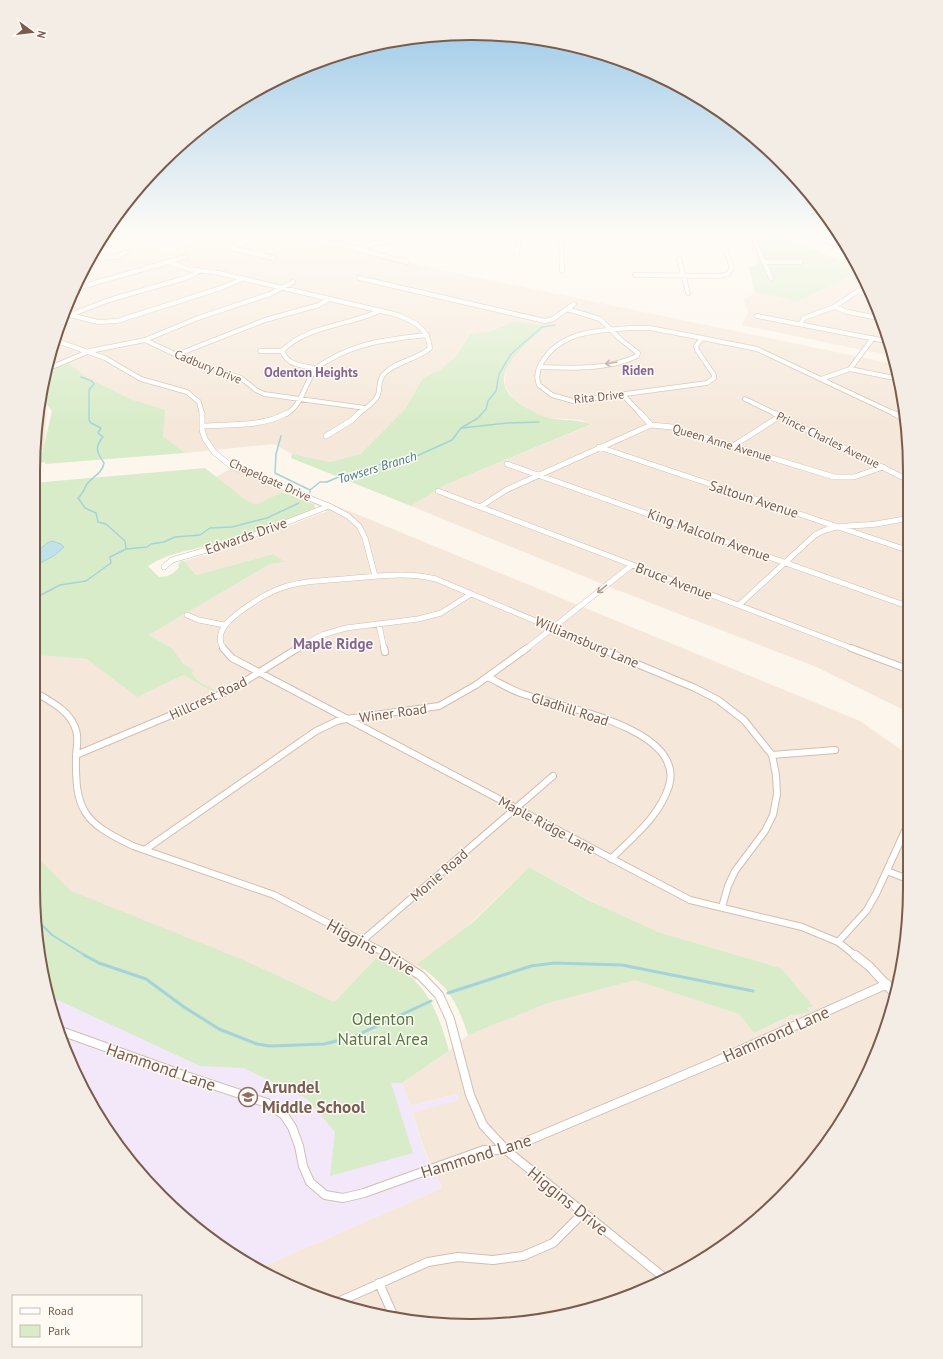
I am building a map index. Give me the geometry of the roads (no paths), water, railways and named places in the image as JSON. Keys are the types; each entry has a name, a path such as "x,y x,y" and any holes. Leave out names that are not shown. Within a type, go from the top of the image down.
{"street":[{"path":"70,315 114,298"},
{"path":"70,315 98,322 117,321 187,298"},
{"path":"53,366 90,351 145,340 198,318 257,298"},
{"path":"447,298 539,320 553,319 574,304"},
{"path":"800,324 809,316 834,307 848,298"},
{"path":"176,355 265,320 319,305 329,299 412,320 422,327 430,341 430,348 425,354 390,369 381,377 377,397 341,428 326,436"},
{"path":"834,307 848,312 874,317"},
{"path":"567,310 596,317 611,330 620,339 636,350 638,353 637,356 627,361 577,368 540,367 548,353 571,337 611,330 650,328 757,349 899,416"},
{"path":"315,368 289,362 283,356 282,351 285,346 300,338 329,327 371,316 380,311"},
{"path":"757,316 882,340"},
{"path":"203,426 266,420 290,412 300,398 315,368 349,349 367,343 427,335"},
{"name":"Rita Drive","path":"540,367 537,381 540,386 564,400 582,401 701,384 711,381 714,375 697,350 696,346 702,338"},
{"path":"850,369 873,338"},
{"name":"Cadbury Drive","path":"145,340 201,365 236,376 264,394 365,408"},
{"name":"Chapelgate Drive","path":"60,342 90,351 112,362 133,376 179,389 196,397 200,403 203,434 206,441 218,455 231,466 329,506 348,516 359,526 365,538 375,576"},
{"path":"260,351 282,351"},
{"path":"821,380 850,369 893,378"},
{"path":"623,395 651,425"},
{"name":"Prince Charles Avenue","path":"746,399 903,478"},
{"path":"733,446 780,416"},
{"name":"Queen Anne Avenue","path":"480,507 506,490 651,425 672,427 834,477 854,477 882,467"},
{"name":"Saltoun Avenue","path":"599,447 903,549"},
{"name":"King Malcolm Avenue","path":"508,464 903,604"},
{"name":"Bruce Avenue","path":"438,491 903,667"},
{"name":"Edwards Drive","path":"164,567 172,560 238,541 329,506"},
{"path":"739,605 815,535 825,529 836,526 876,524 903,519"},
{"name":"Winer Road","path":"146,849 316,730 337,721 346,719 440,706 453,701 554,628 632,565"},
{"name":"Williamsburg Lane","path":"224,625 238,612 276,590 302,583 403,574 421,575 436,579 554,628 695,688 718,700 744,720 760,737 772,755 776,775 777,794 773,815 765,831 735,871 728,886 722,907"},
{"name":"Hillcrest Road","path":"76,756 232,690 301,646 322,635 346,628 418,619 441,613 471,594"},
{"path":"188,615 199,620 224,625"},
{"name":"Maple Ridge Lane","path":"224,625 220,635 222,646 232,658 690,900 802,927 838,942 869,966 891,989"},
{"path":"379,625 386,652"},
{"name":"Gladhill Road","path":"488,677 528,696 598,716 651,743 668,761 670,778 665,795 655,815 611,859"},
{"name":"Higgins Drive","path":"40,695 67,713 73,721 77,731 77,799 83,813 93,825 114,838 274,895 398,960 422,976 438,995 450,1019 472,1101 483,1125 506,1150 661,1275"},
{"path":"772,755 835,750"},
{"name":"Monie Road","path":"362,941 553,776"},
{"path":"838,942 867,910 903,836"},
{"path":"887,871 903,877"},
{"name":"Hammond Lane","path":"65,1033 267,1103 284,1115 292,1127 299,1146 303,1166 310,1182 326,1195 343,1198 364,1193 484,1150 506,1150 712,1063 887,984"},
{"path":"344,1299 428,1262 458,1257 493,1260 523,1256 553,1243 583,1213"},
{"path":"379,1283 392,1312"}],"water":[{"path":"52,541 61,544 64,547 55,555 40,563 40,550 47,543"}],"waterway":[{"name":"Towsers Branch","path":"310,490 320,482 327,482 343,475 368,470 376,465 408,460 452,440 461,428 478,418 486,409 488,401 496,391 499,374 511,354 542,327 555,325"},
{"path":"81,377 92,381 94,384 89,390 89,420 91,423 101,428 98,433 103,437 98,444 98,450 104,463 101,470 89,481 78,498 85,508 96,513 98,522 106,524 125,541 126,549"},
{"path":"462,428 507,423 539,422"},
{"path":"281,436 276,454 275,473 310,490"},
{"name":"Towsers Branch","path":"126,549 147,547 151,544 164,542 175,537 200,535 210,528 232,527 267,518 299,503"},
{"name":"Towsers Branch","path":"40,595 60,585 86,581 111,563 110,557 126,549"},
{"path":"42,925 52,935 86,956"},
{"path":"84,955 99,963 146,979 184,1007 219,1029 257,1044 270,1046 324,1044 353,1037 431,1001"},
{"path":"448,993 531,966 554,963 622,965 753,991"}],"place":[{"name":"Arundel Middle School","path":"248,1097"}],"district":[{"name":"Riden","path":"638,370"},
{"name":"Odenton Heights","path":"311,372"},
{"name":"Maple Ridge","path":"333,644"}],"park label":[{"name":"Odenton Natural Area","path":"383,1029"}]}
